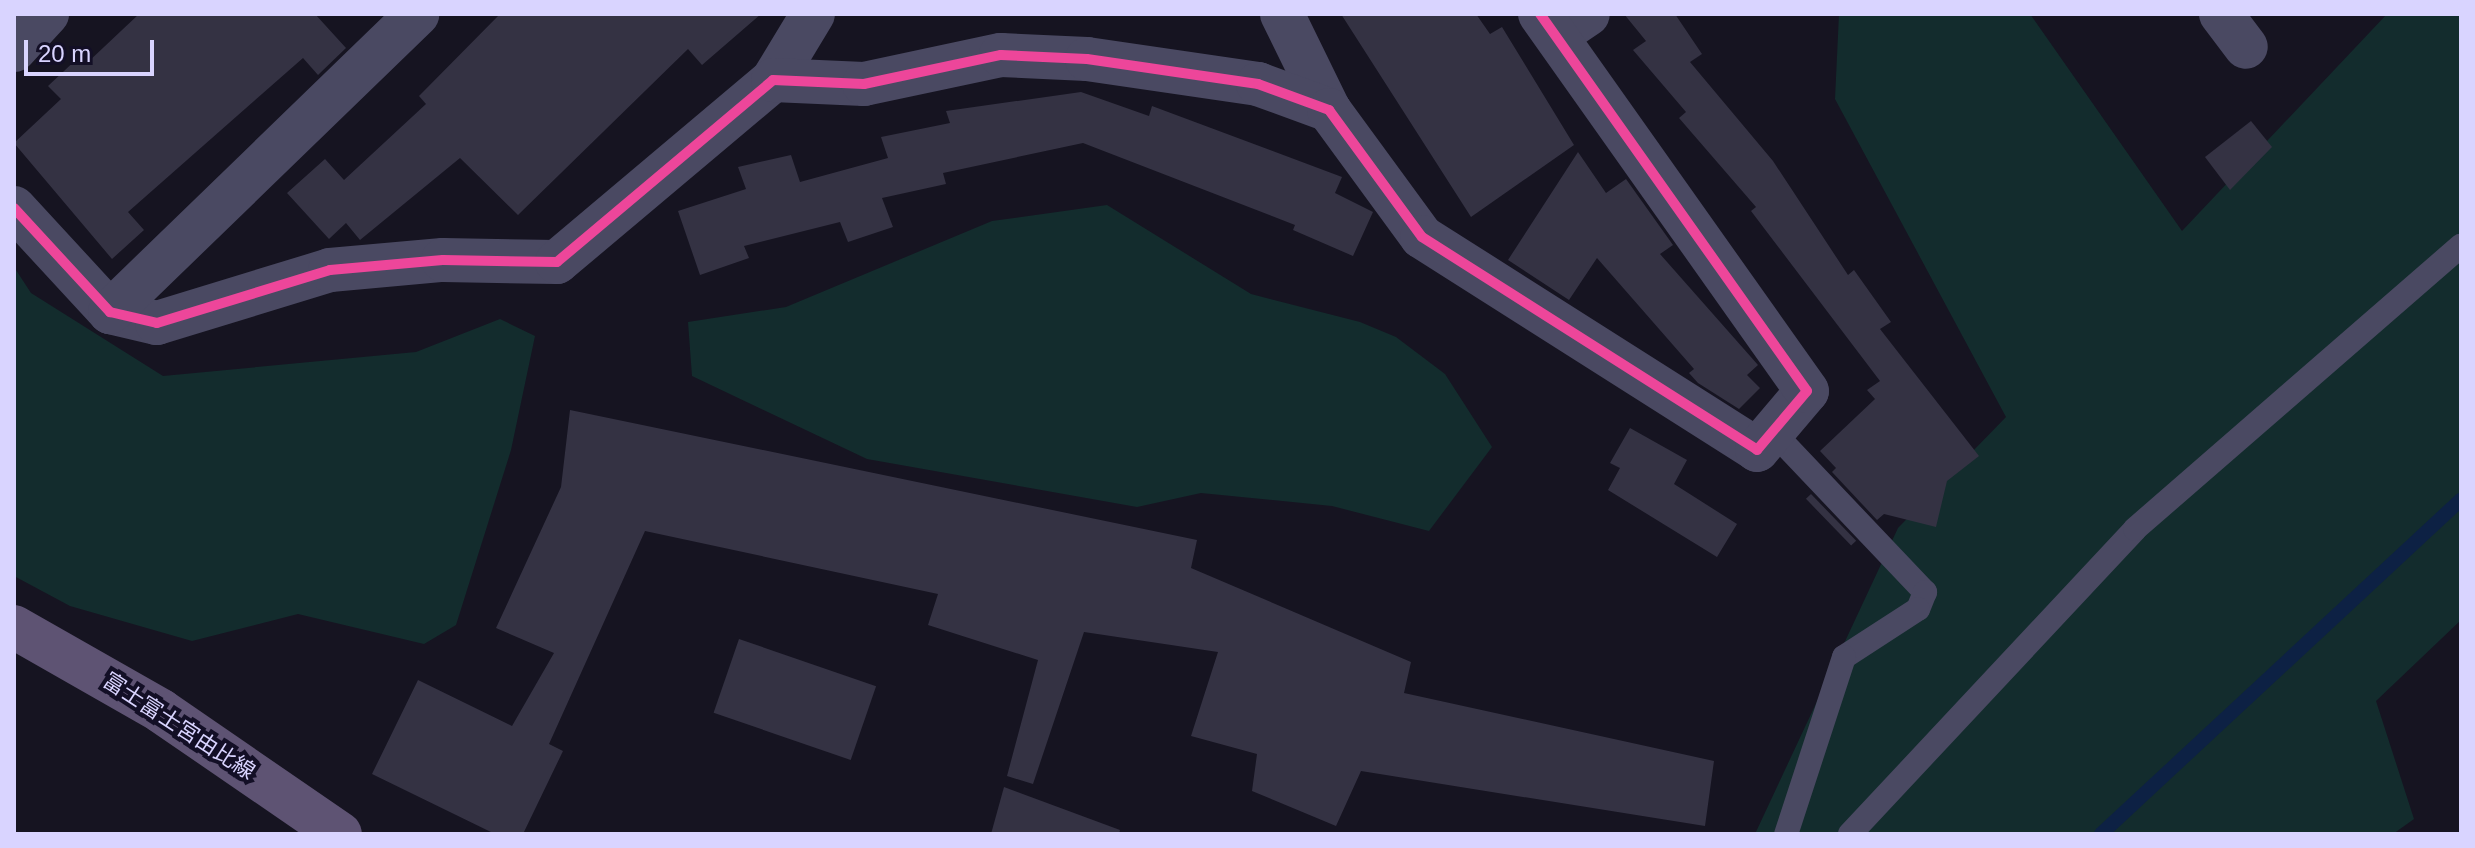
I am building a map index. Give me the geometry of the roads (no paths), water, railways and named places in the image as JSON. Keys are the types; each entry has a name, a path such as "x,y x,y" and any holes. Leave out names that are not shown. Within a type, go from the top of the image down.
{"main road":[{"name":"富士富士宮由比線","path":"14,627 161,711 340,834"}],"street":[{"path":"14,50 47,14"},
{"path":"110,312 417,14"},
{"path":"14,208 110,312 157,323 330,270 443,260 557,262 773,80 813,14"},
{"path":"1282,14 1329,110 1422,237 1757,450 1807,391 1562,21"},
{"path":"773,80 864,84 1001,55 1087,59 1258,84 1329,110"}],"lane":[{"path":"1850,834 2135,529 2461,246"},
{"path":"1773,432 1925,592 1918,609 1844,657 1786,834"}],"waterway":[{"path":"2101,834 2461,500"}]}
